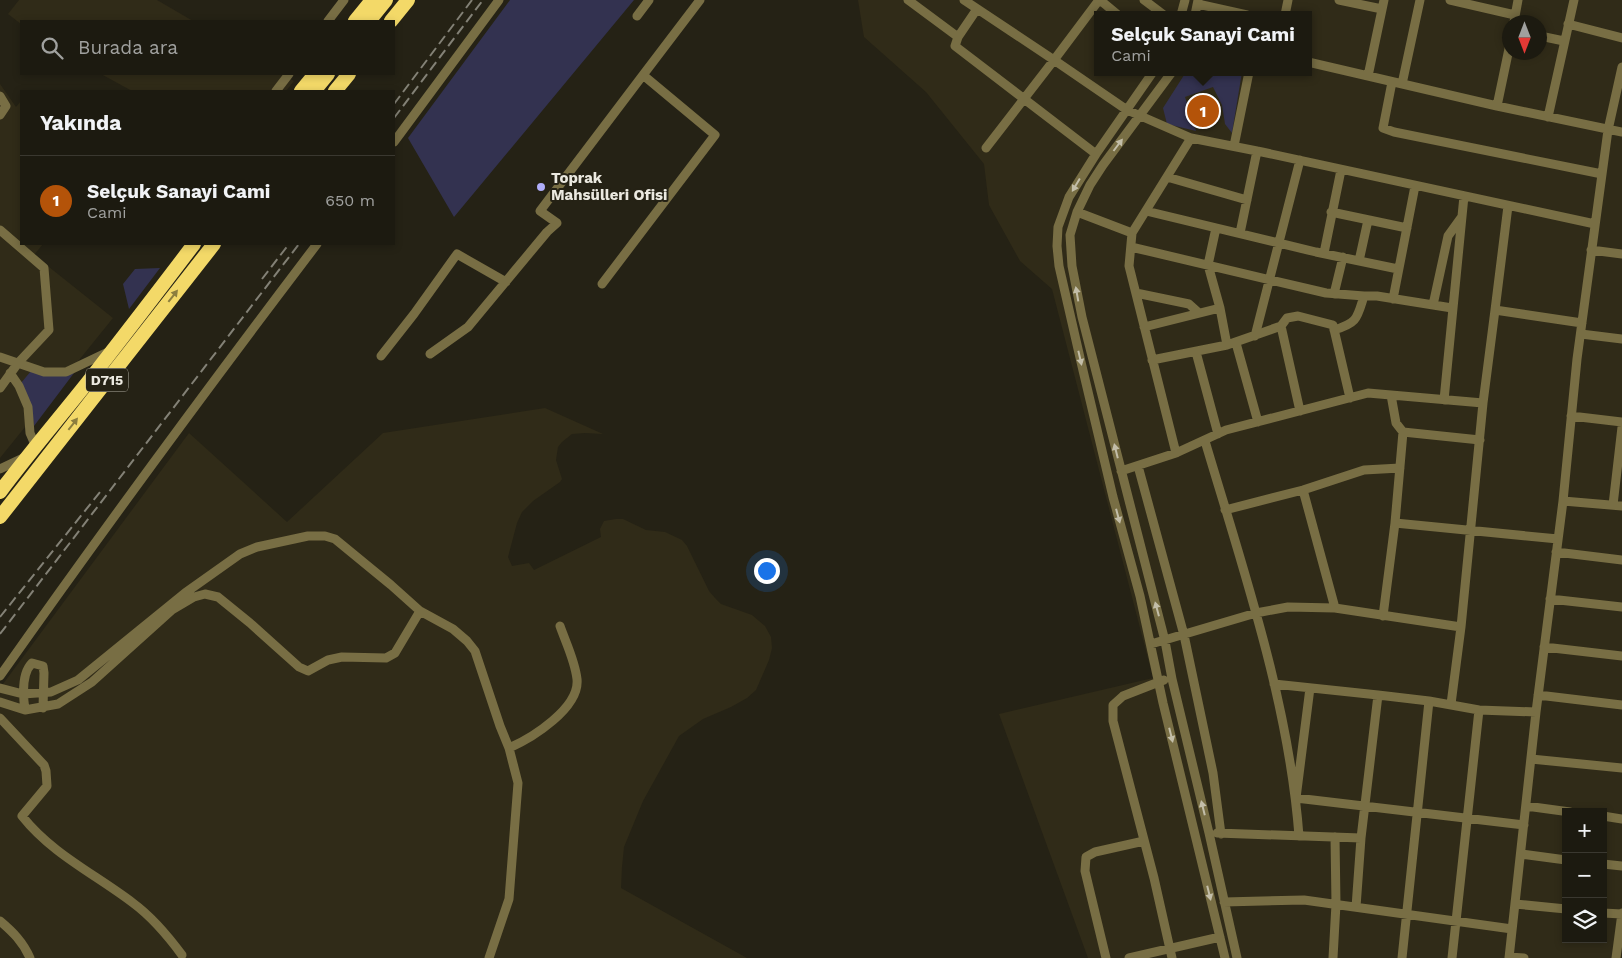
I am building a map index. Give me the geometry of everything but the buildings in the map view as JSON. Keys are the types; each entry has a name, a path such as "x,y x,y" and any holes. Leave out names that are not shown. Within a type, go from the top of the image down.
{"highway":[{"path":"356,20 372,0"},
{"path":"370,20 386,0"},
{"path":"382,20 398,0"},
{"path":"392,20 408,0"},
{"path":"302,90 314,75"},
{"path":"315,90 327,75"},
{"path":"327,90 339,75"},
{"path":"336,90 348,75"},
{"name":"D715","path":"5,474 33,451 110,351 126,334 193,245"},
{"name":"D715","path":"0,517 213,245"},
{"path":"0,530 58,444"},
{"path":"0,491 5,474"}],"street":[{"path":"329,20 344,0"},
{"path":"395,141 500,0"},
{"path":"637,16 649,0"},
{"path":"430,354 468,327 547,232 557,223 540,211 700,0"},
{"path":"908,0 958,37"},
{"path":"964,0 1127,110 1191,138 1595,224"},
{"path":"986,148 1099,0 1113,11"},
{"path":"1144,0 1159,11"},
{"path":"1339,0 1383,5 1368,76"},
{"path":"1402,84 1420,0"},
{"path":"1450,0 1502,15"},
{"path":"1516,15 1518,0"},
{"path":"1548,117 1574,0"},
{"path":"1198,2 1232,11"},
{"path":"977,9 958,37 955,46 1096,154"},
{"path":"1568,24 1622,38"},
{"path":"1547,37 1564,41"},
{"path":"1497,106 1507,60"},
{"path":"1312,63 1497,106 1622,132"},
{"path":"1524,958 1509,957 1512,929 1538,695 1563,501 1580,334 1608,130 1622,67"},
{"path":"277,90 288,75"},
{"path":"602,284 715,135 643,75"},
{"path":"1151,76 1096,154 1069,197 1058,227 1057,246 1059,266 1111,488 1140,596 1225,958"},
{"path":"1169,76 1090,185 1077,212 1070,235 1072,266 1082,317 1165,641 1172,679 1210,833 1237,958"},
{"path":"1234,146 1248,76"},
{"path":"1392,82 1383,128 1394,132 1602,174"},
{"path":"0,96 6,106 0,115"},
{"path":"1176,453 1129,266 1132,233 1191,138"},
{"path":"1240,234 1257,151"},
{"path":"1255,336 1300,160"},
{"path":"1324,253 1340,170"},
{"path":"1167,177 1247,200"},
{"path":"1393,298 1415,186"},
{"path":"1444,400 1464,196"},
{"path":"1452,704 1483,403 1508,206"},
{"path":"1146,211 1398,269"},
{"path":"1077,212 1132,233"},
{"path":"1331,212 1407,228"},
{"path":"1433,305 1448,236 1462,218"},
{"path":"1359,261 1368,220"},
{"path":"1216,228 1208,265 1220,308 1227,345"},
{"path":"0,230 44,268 49,330 18,363 0,388"},
{"path":"0,676 58,593 210,385 316,245"},
{"path":"1131,247 1334,294 1393,298 1452,308"},
{"path":"1591,250 1622,254"},
{"path":"381,356 457,254 506,282"},
{"path":"1334,294 1343,257"},
{"path":"1136,293 1189,304 1199,313"},
{"path":"1334,330 1351,325 1357,318 1364,296"},
{"path":"1144,327 1220,308"},
{"path":"1495,310 1582,323"},
{"path":"1152,360 1236,343 1282,326 1287,318 1298,316 1333,325 1350,398"},
{"path":"1282,326 1300,411"},
{"path":"1580,334 1622,339"},
{"path":"1236,343 1258,422"},
{"path":"0,357 44,372 66,372 110,351"},
{"path":"1196,352 1218,434"},
{"path":"10,373 28,407 33,451"},
{"path":"1121,472 1176,453 1226,430 1368,393 1483,403"},
{"path":"1383,616 1395,523 1403,432 1396,423 1391,395"},
{"path":"1571,416 1622,422"},
{"path":"1563,501 1617,506 1622,428"},
{"path":"1403,432 1480,440"},
{"path":"1205,441 1256,613 1274,684 1296,798 1299,836"},
{"path":"1138,466 1184,635 1213,773 1221,834"},
{"path":"1226,510 1303,490 1364,470 1400,468"},
{"path":"1303,490 1335,608"},
{"path":"1395,523 1558,539"},
{"path":"0,688 23,694 43,693 51,692 78,680 185,593 240,554 257,547 308,536 325,536 335,539 391,584 420,611 454,629 475,651 509,748 518,783 509,899 489,958"},
{"path":"1556,552 1622,560"},
{"path":"0,702 25,710 58,704 92,682 172,610 194,596 205,594 218,597 299,667 308,671 328,660 342,657 386,658 395,652 420,611"},
{"path":"1550,599 1622,607"},
{"path":"1151,644 1256,613 1288,607 1335,608 1461,627"},
{"path":"509,748 523,742 551,722 566,708 575,692 577,680 573,662 560,626"},
{"path":"1544,647 1622,656"},
{"path":"25,710 23,694 29,666 32,663 43,666 43,708"},
{"path":"1172,679 1159,681 1123,696 1113,705 1113,721 1172,958"},
{"path":"1274,684 1452,704 1479,710 1536,712"},
{"path":"1296,798 1310,688"},
{"path":"1356,907 1361,838 1378,695"},
{"path":"1538,695 1622,705"},
{"path":"1402,958 1408,914 1416,812 1428,701"},
{"path":"1452,958 1479,710"},
{"path":"0,718 44,766 46,771 47,786 22,816 62,856 134,904 169,938 182,955"},
{"path":"1531,759 1622,768"},
{"path":"1296,798 1524,825"},
{"path":"1526,806 1562,811"},
{"path":"1607,817 1622,819"},
{"path":"1210,833 1361,838"},
{"path":"1334,958 1336,904 1335,837"},
{"path":"1106,958 1085,871 1086,857 1095,852 1144,841"},
{"path":"1521,854 1562,859"},
{"path":"1607,864 1622,866"},
{"path":"1224,902 1304,900 1512,929"},
{"path":"1515,904 1562,909"},
{"path":"1607,912 1622,914 1616,958"},
{"path":"0,920 25,946 30,958"},
{"path":"1129,958 1220,937"}],"shaded area":[{"path":"19,0 157,0 191,20 20,20 20,23 8,14"},
{"path":"510,0 634,0 454,217 408,138"},
{"path":"858,0 1622,0 1622,958 1088,958 999,714 1153,678 1052,289 1020,261 989,205 984,164 926,92 864,37"},
{"path":"103,75 283,75 294,81 287,90 130,90"},
{"path":"1183,76 1241,76 1232,133 1225,124 1222,105 1213,87 1185,97 1196,131 1167,124 1163,108"},
{"path":"0,84 16,107 20,102 20,245 42,245 34,255 113,318 0,458"},
{"path":"160,268 129,309 123,284 135,269"},
{"path":"31,371 57,375 74,373 34,426 30,404 21,383"},
{"path":"545,408 603,434 572,434 558,447 556,460 562,479 522,512 517,523 508,557 512,566 529,563 534,570 601,537 600,529 604,521 623,519 646,530 665,532 682,540 687,546 709,591 715,598 721,604 752,615 765,626 771,637 772,648 769,660 756,690 747,698 731,707 703,719 679,736 643,801 624,847 622,867 621,888 747,958 0,958 0,688 189,433 287,522 383,433"}],"railway":[{"path":"395,103 472,0"},
{"path":"395,117 483,0"},
{"path":"262,279 288,245"},
{"path":"0,634 298,245"},
{"path":"0,617 100,492"}],"place":[{"name":"Selçuk Sanayi Cami","path":"1203,111"},
{"name":"Toprak Mahsülleri Ofisi","path":"541,187"}]}
